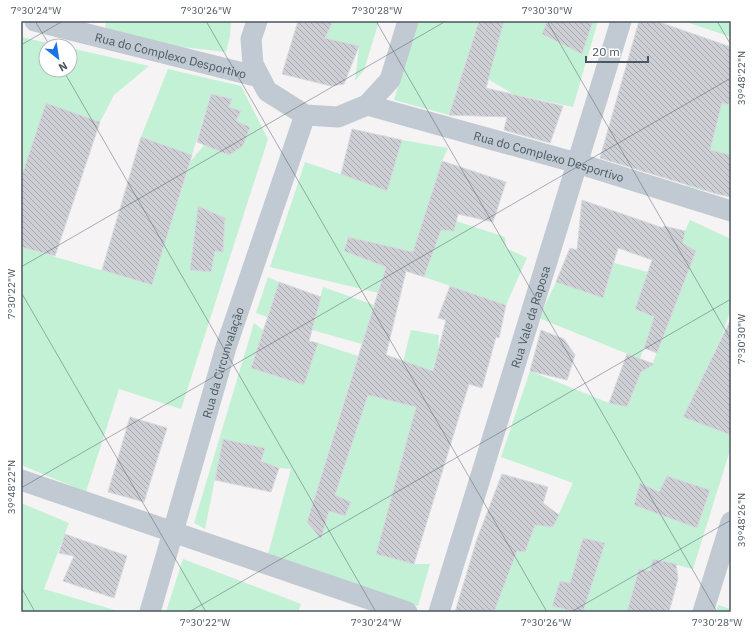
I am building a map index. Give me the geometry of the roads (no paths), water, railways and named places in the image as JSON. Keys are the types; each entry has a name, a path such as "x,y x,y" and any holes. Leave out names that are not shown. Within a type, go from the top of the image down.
{"street":[{"name":"Rua do Complexo Desportivo","path":"35,21 259,77"},
{"path":"257,21 251,39 253,64 267,91 304,115 338,117 367,105 390,80 408,21"},
{"name":"Rua Vale da Raposa","path":"439,612 621,21"},
{"name":"Rua do Complexo Desportivo","path":"367,105 577,163 731,211"},
{"name":"Rua da Circunvalação","path":"150,612 226,347 304,115"},
{"path":"21,480 407,612"},
{"path":"703,612 731,522"}]}
